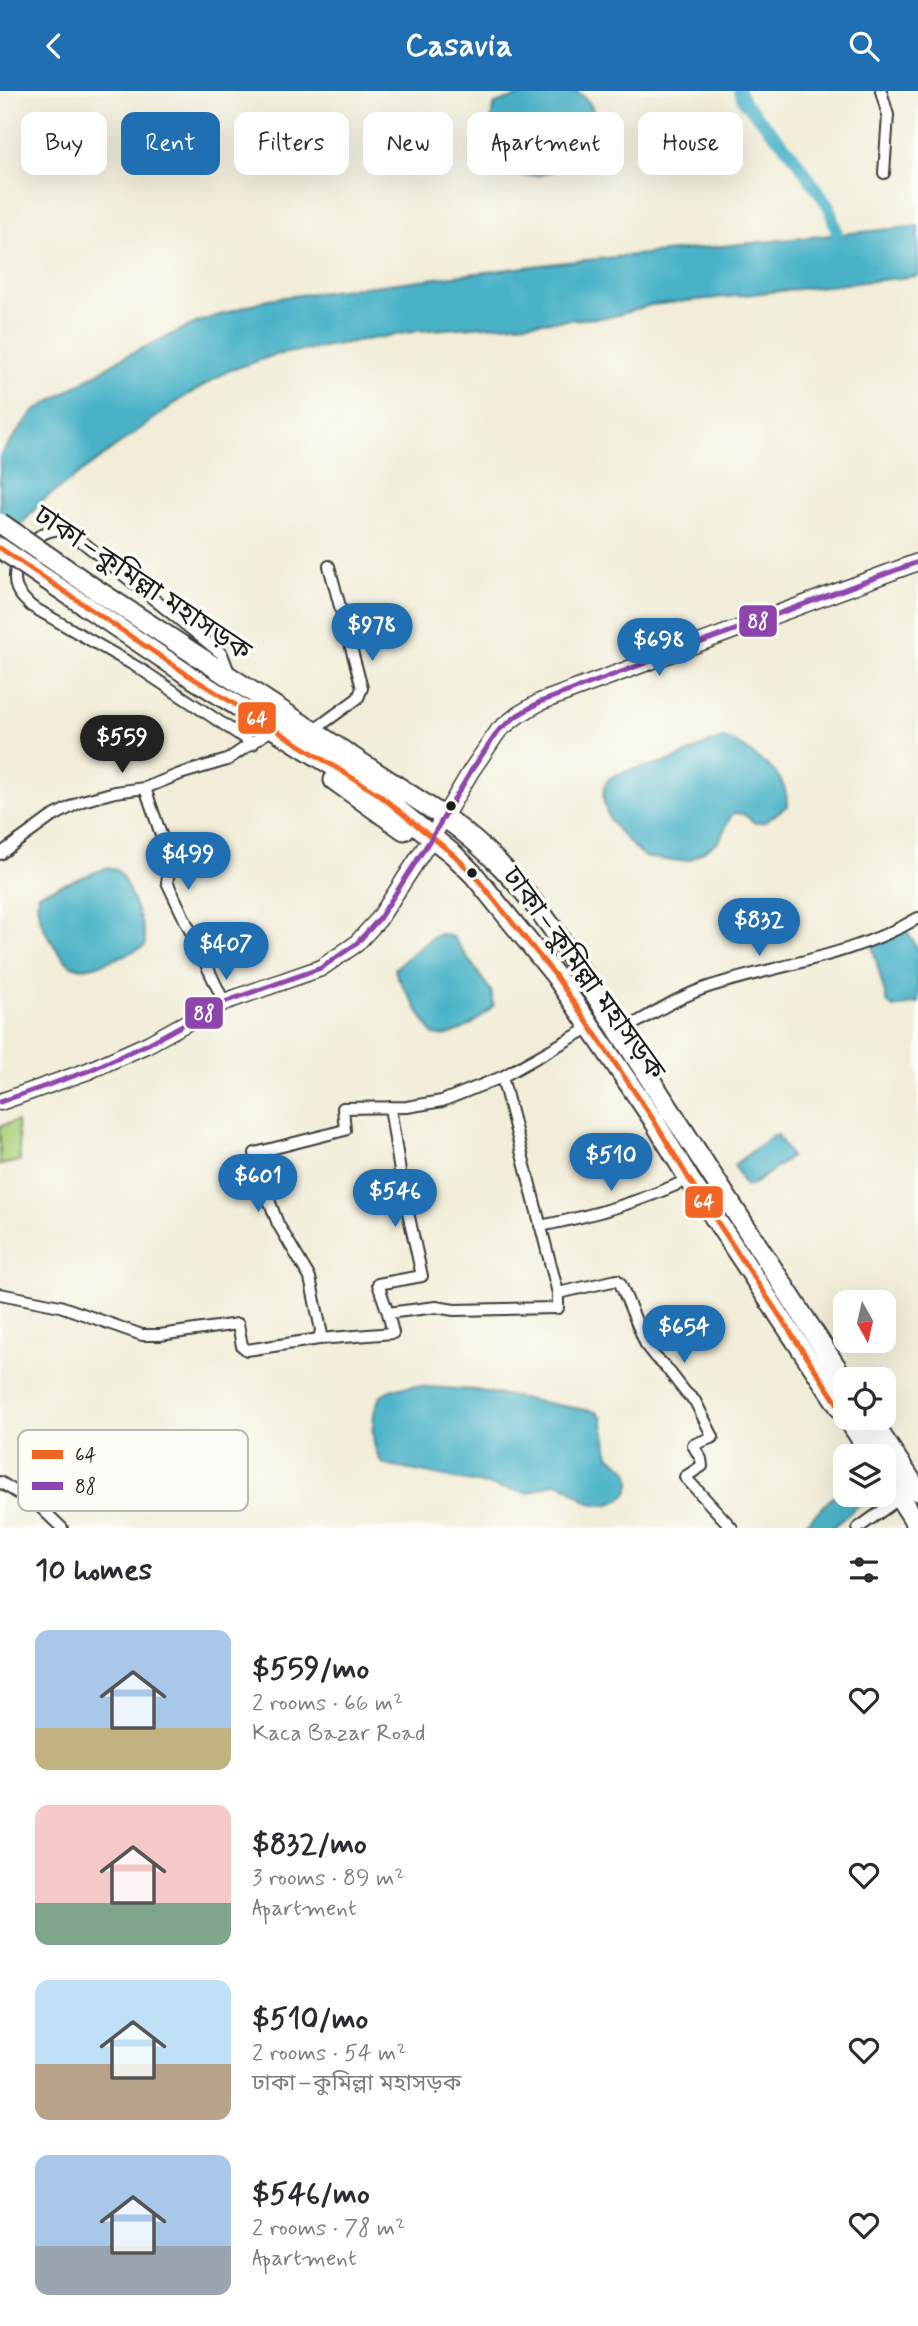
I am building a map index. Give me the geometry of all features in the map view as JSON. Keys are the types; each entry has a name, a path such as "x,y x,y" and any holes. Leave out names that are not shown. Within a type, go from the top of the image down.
{"highway":[{"name":"ঢাকা–কুমিল্লা মহাসড়ক","path":"0,523 159,656 378,794 430,842 474,875 555,975 653,1119 689,1179 833,1396"},
{"name":"ঢাকা–কুমিল্লা মহাসড়ক","path":"0,548 231,678 444,817 491,853 553,929 836,1367"},
{"path":"159,656 259,739 348,789 430,842 513,935 544,975 649,1132 677,1159"},
{"path":"878,1430 918,1526"}],"main road":[{"path":"0,1102 88,1071 148,1044 224,1002 321,968 356,944 379,919 499,730 540,702 918,562"}],"street":[{"path":"881,91 888,115 884,173"},
{"path":"0,854 50,818 82,801 115,792 145,788 226,760 259,739 24,600 19,593 14,574 21,557 36,538 58,528 70,532 222,654 231,678"},
{"path":"314,730 358,698 362,688 329,566"},
{"path":"145,788 171,864 167,882 224,1002"},
{"path":"620,1032 678,1000 709,987 860,944 918,918"},
{"path":"319,1339 321,1330 310,1277 278,1224 263,1184 256,1153 345,1130 342,1108 390,1107 442,1101 502,1077 582,1032"},
{"path":"388,1313 436,1307 454,1310 558,1308 558,1293 502,1077"},
{"path":"0,1294 60,1307 142,1335 238,1324 242,1346 247,1350 319,1339 393,1333 378,1284 422,1276 402,1185 390,1107"},
{"path":"540,1226 578,1219 626,1205 689,1179"},
{"path":"558,1293 617,1280 620,1283 647,1347 695,1401 713,1437 693,1445 701,1459 702,1467 685,1477 732,1528"},
{"path":"0,1482 18,1493"},
{"path":"858,1528 900,1485"},
{"path":"44,1511 62,1528"}],"green space":[{"path":"17,1121 20,1161 0,1165 0,1126"}],"water":[{"path":"533,91 575,91 588,101 594,112 492,112 495,104"},
{"path":"509,175 542,175 539,176"},
{"path":"918,226 918,276 651,305 611,317 418,331 275,355 228,371 181,399 42,501 0,549 0,455 33,412 124,357 198,322 268,299 557,263"},
{"path":"723,738 738,744 772,769 785,788 787,806 765,822 755,823 743,814 734,813 719,841 690,860 673,861 644,857 611,821 603,795 606,783 610,778 622,773 669,761"},
{"path":"106,868 117,870 122,876 141,921 145,946 97,965 79,968 72,966 58,952 43,926 38,910 38,894"},
{"path":"907,932 918,949 918,1003 893,1008 887,1002 872,945 898,933"},
{"path":"435,935 453,937 491,991 494,1005 466,1028 441,1036 433,1035 397,976 395,968"},
{"path":"773,1135 778,1135 791,1157 751,1186 745,1186 734,1165"},
{"path":"414,1386 475,1390 597,1412 602,1418 609,1455 625,1468 630,1486 617,1501 597,1505 558,1483 527,1493 385,1465 376,1451 374,1441 375,1409 386,1392"},
{"path":"833,1497 833,1507 857,1507 832,1528 801,1528"}],"waterway":[{"path":"739,91 745,103 793,155 829,207 842,250"}],"transit line":[{"name":"64","path":"0,548 188,675 378,794 454,855 474,875 555,975 653,1119 689,1179 833,1397"},
{"name":"88","path":"0,1102 88,1071 148,1044 224,1002 321,968 356,944 379,919 499,730 540,702 918,562"}]}
